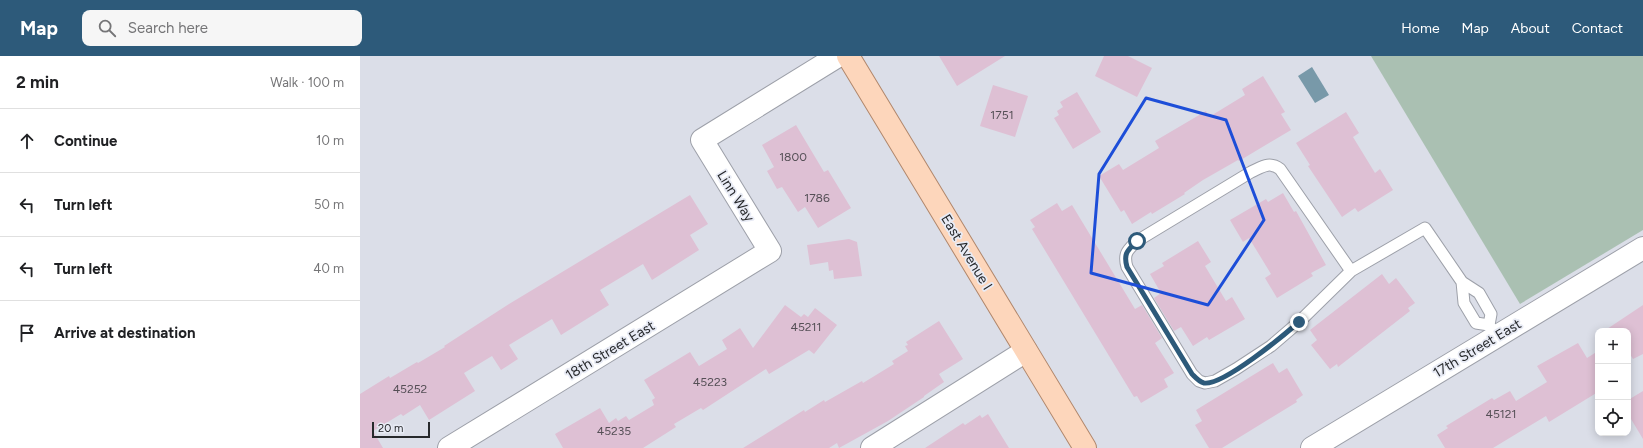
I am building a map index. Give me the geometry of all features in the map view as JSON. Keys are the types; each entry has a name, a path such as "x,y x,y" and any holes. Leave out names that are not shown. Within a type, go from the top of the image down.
{"main road":[{"name":"East Avenue I","path":"848,56 1085,448"}],"street":[{"name":"Linn Way","path":"770,251 702,140 838,56"},
{"name":"17th Street East","path":"1312,448 1493,331 1643,248"},
{"name":"18th Street East","path":"449,448 770,251"},
{"path":"872,448 1026,351"}],"lane":[{"path":"1351,271 1280,169 1275,165 1268,164 1251,172 1137,241 1126,252 1124,258 1127,267 1192,374 1199,381 1205,383 1215,381 1271,346 1299,322 1351,271 1425,228 1462,282 1479,293 1491,314 1493,331"},
{"path":"1462,282 1464,303 1476,323 1493,331"}],"highlighted area":[{"path":"1146,98 1226,120 1264,220 1208,305 1091,273 1099,174"}],"green space":[{"path":"1371,56 1643,56 1643,230 1520,304"}],"water":[{"path":"1312,67 1329,95 1315,103 1298,76"}],"building":[{"path":"939,56 1005,56 957,86"},
{"path":"1104,56 1128,56 1152,68 1137,97 1095,76"},
{"path":"1263,76 1285,112 1281,114 1291,130 1239,161 1238,160 1203,180 1184,193 1185,194 1132,224 1124,210 1121,212 1099,176 1119,164 1123,170 1159,148 1155,141 1206,111 1209,117 1245,95 1242,89"},
{"path":"993,85 1028,96 1015,137 980,126"},
{"path":"1077,92 1101,132 1073,149 1054,118 1059,115 1057,111 1063,107 1060,102"},
{"path":"1346,112 1359,133 1353,137 1375,173 1380,169 1393,190 1358,212 1355,208 1342,217 1308,166 1310,165 1296,143"},
{"path":"796,125 824,172 828,170 851,208 818,228 805,207 798,212 782,187 777,189 767,171 774,167 762,145"},
{"path":"1283,193 1294,212 1296,211 1326,265 1311,273 1313,276 1277,298 1265,278 1271,274 1249,238 1243,242 1230,220 1266,199 1268,202"},
{"path":"690,195 708,224 690,235 699,250 652,280 643,264 600,290 609,305 561,335 552,319 509,345 518,359 501,370 492,356 464,373 475,391 429,420 420,405 403,416 401,414 373,431 383,448 360,448 360,394 389,376 390,378 445,347 444,346 509,304"},
{"path":"1057,203 1062,211 1072,205 1135,309 1142,305 1162,338 1155,343 1174,373 1164,379 1168,387 1141,403 1137,396 1134,397 1032,229 1035,227 1030,220"},
{"path":"849,239 857,242 862,276 834,279 833,270 829,271 828,262 810,265 807,245"},
{"path":"1198,241 1211,262 1205,266 1226,301 1232,297 1245,319 1209,340 1207,337 1193,346 1181,327 1174,331 1154,298 1161,293 1150,274 1164,266 1162,263"},
{"path":"1382,274 1389,284 1396,278 1415,303 1408,308 1410,311 1338,367 1337,364 1330,369 1311,345 1317,340 1310,330"},
{"path":"785,305 801,317 804,314 808,317 815,308 837,325 814,354 809,350 769,374 766,369 703,410 701,408 674,424 676,427 643,448 563,448 555,434 600,408 609,423 616,418 618,421 626,416 629,420 654,405 652,400 655,398 644,380 690,352 699,366 727,349 722,340 740,328 753,348"},
{"path":"1643,305 1643,354 1633,359 1631,356 1631,328 1608,328"},
{"path":"939,321 963,359 939,374 944,382 888,421 839,448 837,443 829,448 743,448 804,410 805,412 824,400 825,402 862,381 863,383 894,364 892,361 908,351 905,346 908,345 906,342"},
{"path":"1578,343 1587,358 1595,353 1595,394 1549,422 1546,416 1493,448 1445,448 1437,435 1448,428 1446,426 1492,398 1494,400 1510,391 1516,401 1547,382 1537,366"},
{"path":"1273,363 1279,373 1287,368 1303,395 1296,400 1297,402 1222,448 1209,448 1195,425 1202,421 1196,410"},
{"path":"1643,391 1643,439 1631,419 1631,398"},
{"path":"988,414 1009,448 925,448 963,423 965,425 980,415 982,418"}],"route":[{"path":"1137,241 1126,252 1124,258 1127,267 1192,374 1199,381 1205,383 1215,381 1236,369 1271,346 1299,322"}]}
